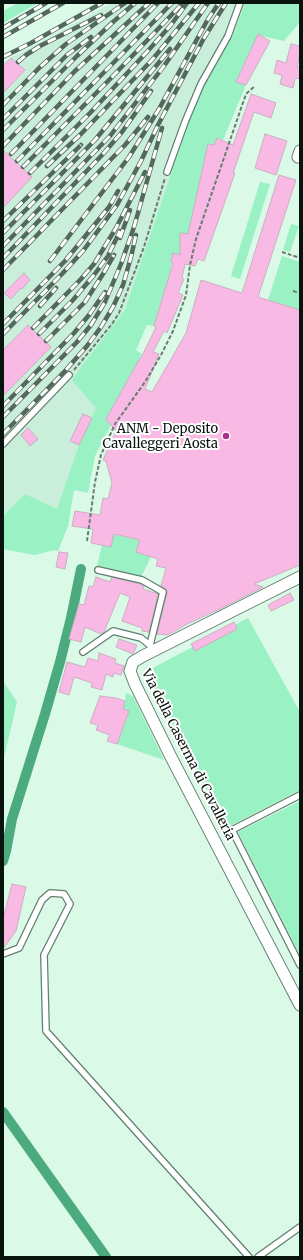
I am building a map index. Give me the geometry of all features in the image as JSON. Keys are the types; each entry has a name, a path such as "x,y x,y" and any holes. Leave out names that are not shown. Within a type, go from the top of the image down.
{"street":[{"path":"300,151 298,157 300,157"},
{"name":"Via della Caserma di Cavalleria","path":"300,578 153,648 133,662 130,671 135,684 300,1005"}],"lane":[{"path":"167,172 185,122 201,84 228,36 240,3"},
{"path":"3,444 69,375"},
{"path":"83,652 113,631 141,638 153,648 163,592 142,580 98,570"},
{"path":"300,795 232,830 300,965"},
{"path":"3,954 19,948 42,900 50,892 64,894 70,904 44,955 46,1031 249,1257"},
{"path":"258,1257 300,1227"}],"path":[{"path":"87,541 95,482 101,455 115,424 145,382 173,331 186,295 190,265 196,239 246,94 255,86"},
{"path":"69,375 112,324 119,312 144,248 167,172"},
{"path":"282,252 300,258"},
{"path":"293,291 300,293"}],"shaded area":[{"path":"112,3 245,3 233,35 221,54 186,129 125,310 84,363 96,408 79,445 57,510 25,494 3,516 3,62"}],"green space":[{"path":"18,3 38,3 3,23 3,11"},
{"path":"245,3 300,3 300,22 284,41 258,35 236,81 246,85 223,140 217,138 214,145 208,144 188,234 180,233 186,256 173,254 170,273 154,326 147,325 136,350 142,354 106,419 111,425 95,456 88,493 74,490 68,526 58,551 54,550 35,555 3,549 3,516 25,494 57,509 79,445 96,408 72,380 125,310 196,102 207,79 233,35"},
{"path":"260,182 270,184 240,279 231,276"},
{"path":"291,224 299,226 290,252 283,250"},
{"path":"282,256 300,262 300,310 268,300"},
{"path":"114,534 141,541 136,552 151,557 141,577 97,566 102,545"},
{"path":"248,618 300,712 300,790 226,828 145,672"},
{"path":"3,681 17,702 3,762"},
{"path":"126,693 133,696 164,760 117,744 129,712 123,709"},
{"path":"300,801 300,955 238,832"}],"building":[{"path":"258,34 270,41 246,85 236,82"},
{"path":"291,44 300,46 297,67 300,67 300,79 295,78 293,88 280,84 282,75 274,73 277,60 286,63"},
{"path":"11,58 25,70 3,93 3,66"},
{"name":"ANM - Deposito Cavalleggeri Aosta","path":"251,94 276,103 271,118 254,112 233,173 235,173 204,261 198,259 195,266 185,264 182,278 184,279 178,293 183,295 167,333 164,331 153,352 159,354 145,389 152,392 186,333 201,280 242,293 279,175 296,180 258,297 300,310 300,565 254,584 263,587 187,624 168,635 157,634 167,593 167,590 161,586 166,568 156,566 158,559 136,552 140,540 114,534 111,547 91,543 93,529 72,526 75,511 100,515 103,498 108,499 112,483 106,461 103,460 116,431 106,419 141,358 156,327 154,326 173,263 171,262 173,253 180,255 180,233 188,234 208,144 214,145 217,138 233,145"},
{"path":"265,134 287,141 276,175 255,168"},
{"path":"3,150 32,177 3,208"},
{"path":"24,273 30,280 11,299 4,293"},
{"path":"28,325 51,347 3,396 3,350"},
{"path":"83,414 92,418 79,445 70,441"},
{"path":"28,428 38,439 30,446 21,435"},
{"path":"59,552 68,553 65,569 56,567"},
{"path":"96,577 110,582 112,577 140,584 144,586 143,589 158,594 149,632 142,631 142,628 122,621 130,597 120,593 104,632 101,634 85,627 81,642 69,639 79,604 84,605 89,586 93,587"},
{"path":"290,593 294,600 271,611 268,605"},
{"path":"234,622 237,629 195,651 191,644"},
{"path":"119,639 137,645 133,654 116,647"},
{"path":"99,653 116,659 115,663 124,666 121,675 114,673 113,677 106,674 102,690 91,687 92,683 74,677 69,695 59,692 67,662 85,667 88,658 98,661"},
{"path":"100,696 125,701 123,709 129,711 117,744 107,741 110,735 96,730 98,725 90,723"},
{"path":"12,884 26,887 16,931 3,949 3,919"}],"waterway":[{"path":"3,861 12,819 60,662 81,569"},
{"path":"3,1112 106,1257"}],"railway":[{"path":"3,28 46,3"},
{"path":"3,37 63,3"},
{"path":"3,57 102,3"},
{"path":"3,105 39,68 66,44 125,3"},
{"path":"3,130 77,56 135,3"},
{"path":"3,146 75,71 149,3"},
{"path":"11,154 158,3"},
{"path":"17,161 172,3"},
{"path":"30,173 90,113 146,53 171,25 187,3"},
{"path":"47,166 80,135 152,60 199,3"},
{"path":"3,246 110,136 164,66 208,3"},
{"path":"50,261 129,157 159,109 208,19 219,3"},
{"path":"3,334 83,251 117,205 204,38 226,3"},
{"path":"23,167 181,5"},
{"path":"18,62 40,46 101,15"},
{"path":"3,119 67,55 91,37"},
{"path":"3,233 95,140 170,49"},
{"path":"3,258 103,154 122,132 151,91"},
{"path":"3,270 125,145 148,117"},
{"path":"3,417 77,342 91,325 105,302 121,264 134,227 162,128"},
{"path":"3,221 81,145"},
{"path":"33,328 94,264 116,228 145,172"},
{"path":"3,324 65,261 109,207 118,191"},
{"path":"120,238 130,210"},
{"path":"39,334 73,300 94,275 108,256 120,231"},
{"path":"3,434 65,371 101,327 113,307 123,285 136,235"},
{"path":"46,341 85,302 114,255"},
{"path":"40,306 56,288"},
{"path":"3,406 74,333 105,292"}],"place":[{"name":"ANM - Deposito Cavalleggeri Aosta","path":"226,436"}]}
